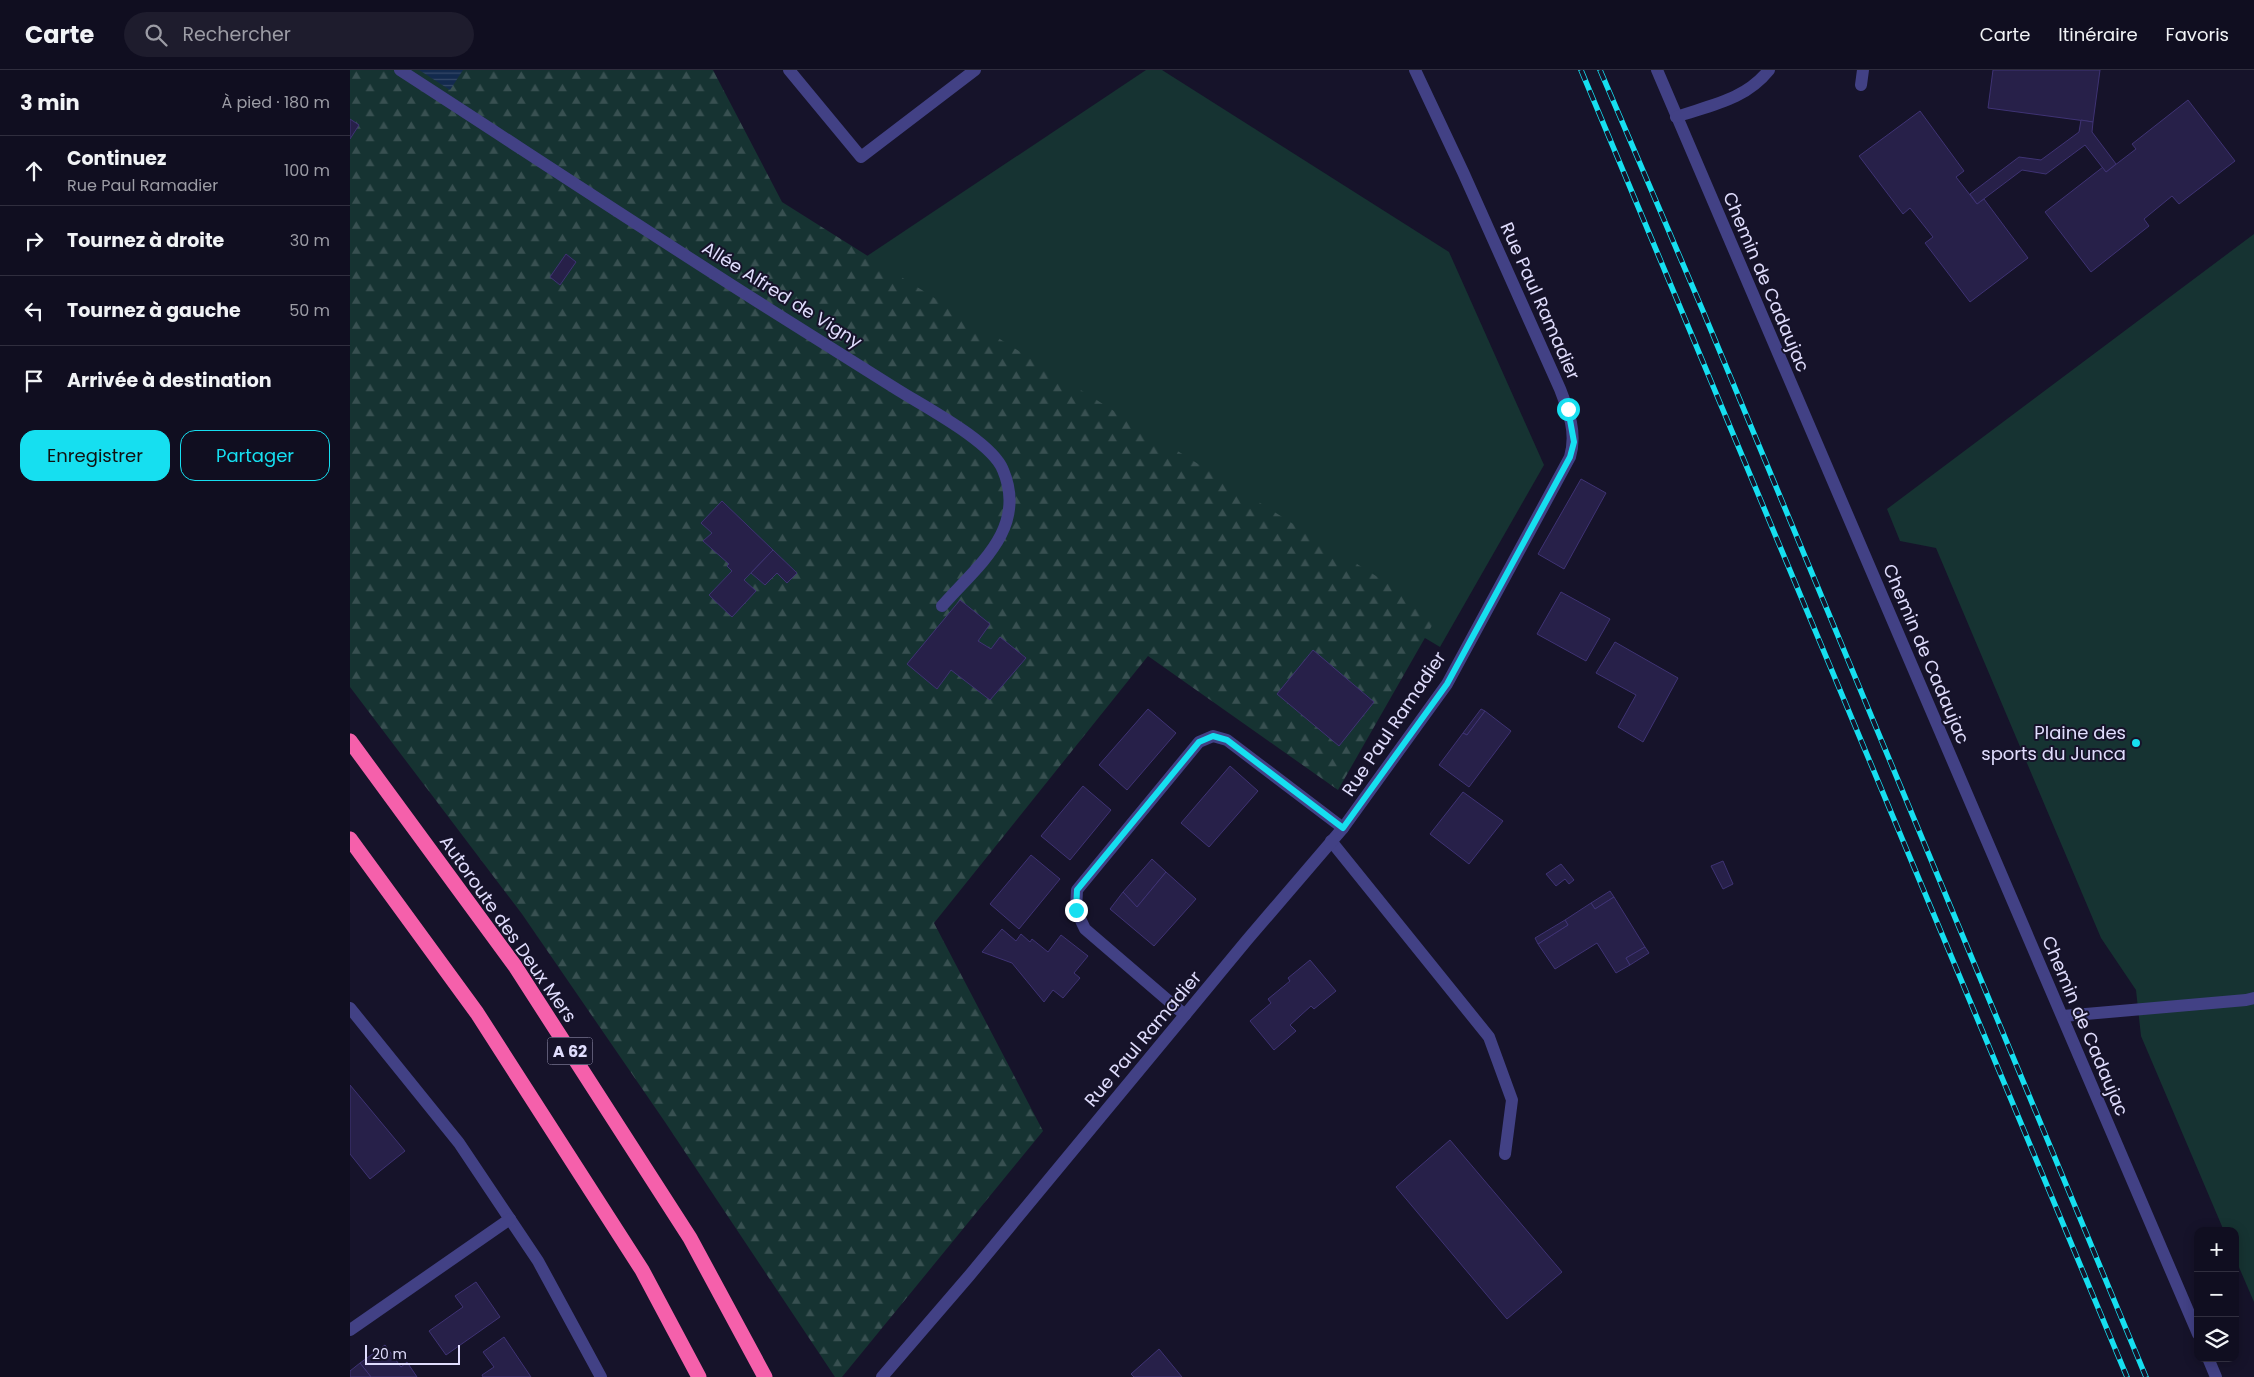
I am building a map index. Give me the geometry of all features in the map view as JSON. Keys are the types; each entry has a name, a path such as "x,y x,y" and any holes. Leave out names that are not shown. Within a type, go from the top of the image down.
{"highway":[{"name":"Autoroute des Deux Mers","path":"350,741 515,966 690,1238 765,1377"},
{"path":"350,838 482,1021 642,1270 699,1377"}],"street":[{"name":"Allée Alfred de Vigny","path":"400,70 956,426 987,449 1003,469 1011,499 1008,523 999,541 942,606"},
{"path":"789,70 861,157 975,70"},
{"name":"Rue Paul Ramadier","path":"882,1377 969,1276 1343,828 1447,684 1570,457 1574,442 1571,421 1560,389 1415,70"},
{"name":"Chemin de Cadaujac","path":"1657,70 2194,1325"},
{"path":"1676,117 1743,94 1759,83 1769,70"},
{"path":"1861,85 1863,70"},
{"path":"1185,1015 1084,929 1076,910 1077,890 1199,742 1213,736 1227,740 1343,828"},
{"path":"1331,842 1489,1037 1512,1100 1505,1154"},
{"path":"2063,1016 2254,998"},
{"path":"350,1008 459,1143 538,1261 601,1377"},
{"path":"350,1330 510,1219"},
{"path":"2210,1362 2216,1377"}],"green space":[{"path":"350,70 713,70 782,202 1438,615 1338,790 1148,656 934,923 1043,1131 842,1377 835,1377 665,1122 522,914 350,687"},
{"path":"1146,70 1162,70 1449,252 1544,465 1440,647 848,294 852,266"},
{"name":"Plaine des sports du Junca","path":"2254,234 2254,1302 2239,1267 2239,1227 2222,1227 2141,1036 2136,990 2101,938 1936,548 1900,541 1887,509"}],"water":[{"path":"419,70 463,70 450,90"}],"building":[{"path":"1993,70 2100,70 2093,122 1988,108"},
{"path":"2188,100 2235,161 2179,204 2172,196 2144,219 2149,226 2091,272 2045,212 2103,167 2106,172 2136,149 2132,144"},
{"path":"1920,111 1964,171 1956,177 1977,204 1984,199 2028,258 1970,302 1925,243 1933,237 1910,208 1903,214 1859,156"},
{"path":"350,119 359,125 350,139"},
{"path":"2081,120 2093,122 2092,132 2116,164 2106,172 2085,145 2046,174 2022,170 1977,204 1970,194 2019,157 2041,160 2079,132"},
{"path":"566,254 576,262 560,285 550,277"},
{"path":"1581,479 1606,493 1564,569 1538,554"},
{"path":"722,501 773,550 744,580 756,591 732,617 709,595 732,571 727,566 729,564 703,541 712,533 701,523"},
{"path":"773,550 797,573 787,583 777,573 765,585 751,573"},
{"path":"1561,592 1610,619 1586,661 1537,634"},
{"path":"960,600 990,624 978,641 991,649 1000,637 1026,658 990,700 951,670 937,689 907,664"},
{"path":"1615,642 1678,678 1643,742 1618,727 1636,695 1596,673"},
{"path":"1313,650 1374,702 1339,746 1277,694"},
{"path":"1148,709 1176,733 1127,790 1099,765"},
{"path":"1481,709 1485,711 1467,735 1463,733"},
{"path":"1485,711 1511,731 1469,787 1439,765 1463,733 1467,735"},
{"path":"1230,766 1258,791 1209,847 1181,823"},
{"path":"1083,786 1111,810 1070,860 1041,836"},
{"path":"1463,792 1503,821 1469,864 1430,834"},
{"path":"1031,855 1060,879 1019,929 990,904"},
{"path":"1152,859 1166,872 1137,907 1123,892"},
{"path":"1723,861 1733,884 1723,889 1711,866"},
{"path":"1561,864 1574,880 1569,884 1565,879 1556,886 1546,874"},
{"path":"1166,872 1196,899 1154,946 1110,909 1123,892 1137,907"},
{"path":"1610,891 1614,897 1595,909 1591,903"},
{"path":"1614,897 1645,947 1626,958 1630,965 1616,973 1597,943 1555,969 1538,944 1568,925 1565,920 1591,903 1595,909"},
{"path":"1565,920 1568,925 1538,944 1535,938"},
{"path":"1002,929 1016,941 1021,934 1030,942 1032,939 1048,952 1061,935 1088,956 1074,973 1080,978 1063,998 1053,990 1044,1002 1012,963 982,952"},
{"path":"1645,947 1649,953 1630,965 1626,958"},
{"path":"1310,960 1336,991 1314,1009 1311,1006 1290,1025 1296,1031 1274,1050 1250,1021 1271,1003 1268,999 1290,981 1288,978"},
{"path":"350,1085 405,1151 370,1179 350,1154"},
{"path":"1450,1140 1562,1272 1507,1319 1396,1187"},
{"path":"476,1282 500,1317 446,1355 429,1331 463,1307 455,1296"},
{"path":"504,1337 531,1377 483,1377 482,1375 494,1367 483,1352"},
{"path":"385,1345 401,1367 407,1362 417,1377 371,1377 360,1363"},
{"path":"1159,1349 1182,1377 1134,1377 1131,1374"},
{"path":"360,1363 371,1377 350,1377 350,1371"}],"railway":[{"path":"1581,70 2127,1377"},
{"path":"1600,70 1703,311 2146,1377"}],"place":[{"name":"Plaine des sports du Junca","path":"2136,743"}],"route":[{"path":"1076,910 1077,890 1199,742 1213,736 1227,740 1343,828 1447,684 1570,457 1574,442 1568,409"}]}
